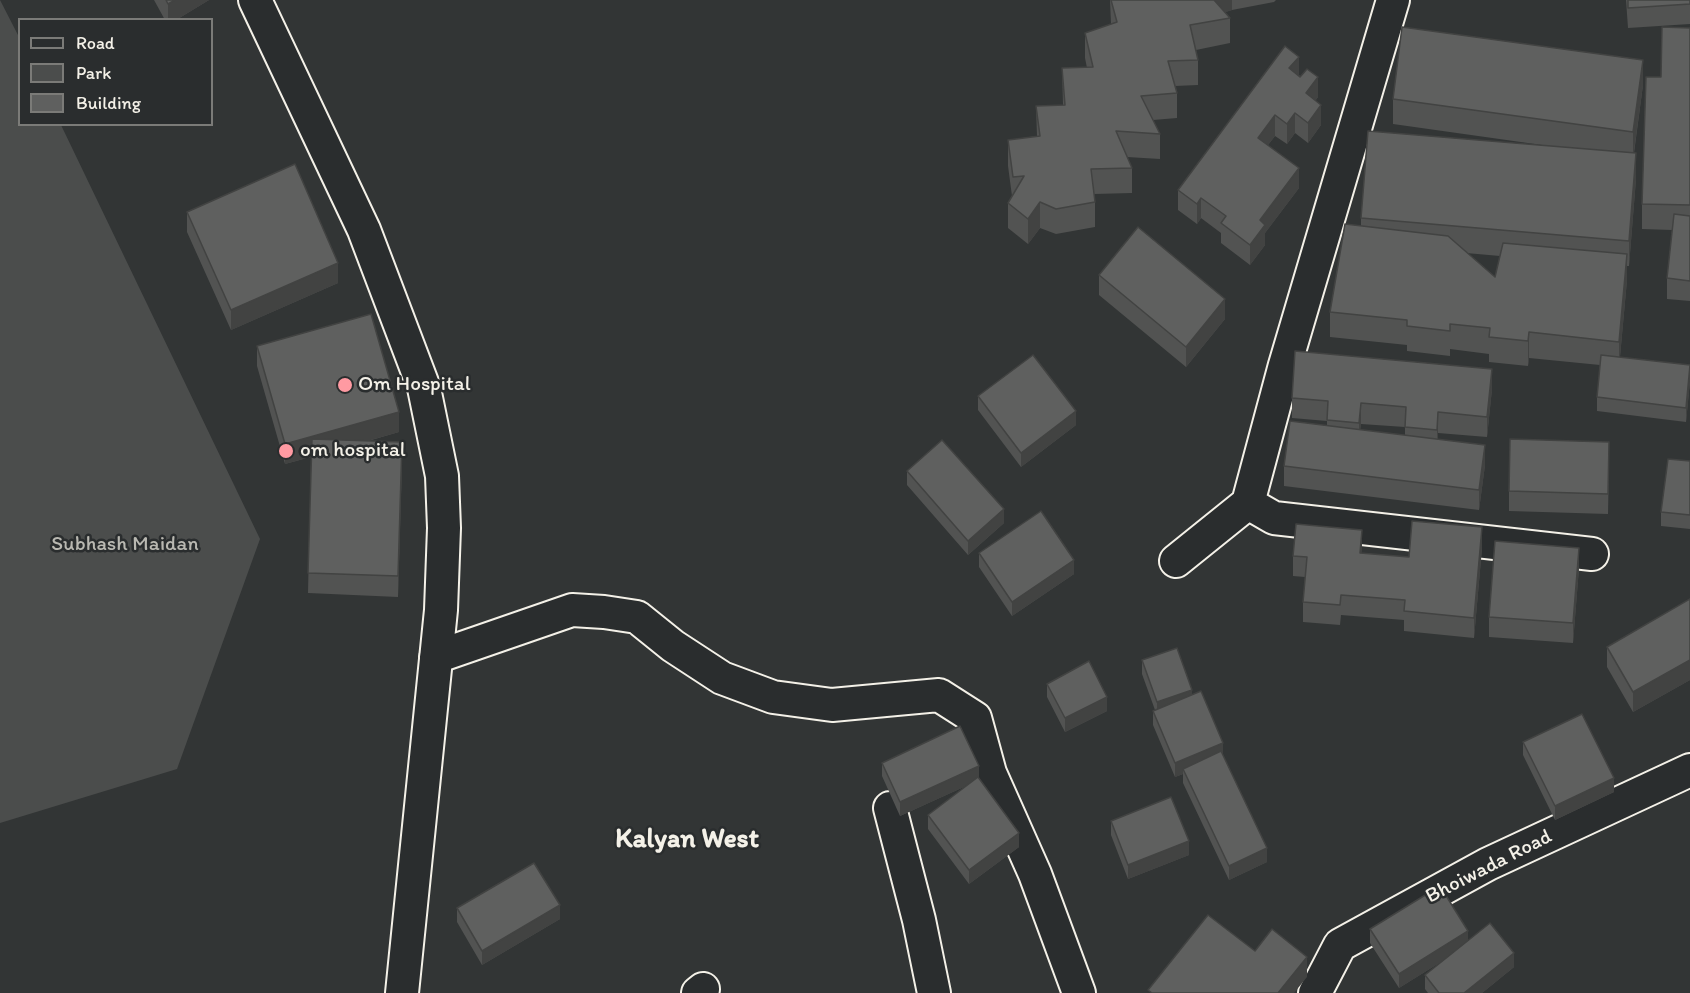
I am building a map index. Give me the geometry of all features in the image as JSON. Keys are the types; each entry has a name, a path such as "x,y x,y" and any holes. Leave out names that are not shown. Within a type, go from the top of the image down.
{"street":[{"path":"255,0 364,230 424,387 442,476 444,528 441,610 402,993"},
{"path":"1176,561 1248,503 1285,365 1393,0"},
{"path":"1248,503 1274,518 1592,554"},
{"path":"436,657 572,610 604,612 637,617 673,646 722,678 773,697 832,705 939,695 975,718 990,773 1035,874 1079,993"},
{"name":"Bhoiwada Road","path":"1315,993 1340,945 1488,864 1690,771"},
{"path":"890,808 920,920 934,993"}],"green space":[{"name":"Subhash Maidan","path":"0,0 18,35 18,126 61,126 260,539 177,769 0,823"}],"building":[{"path":"1111,0 1214,0 1230,18 1190,25 1198,60 1168,61 1177,93 1141,96 1160,134 1116,131 1132,168 1091,169 1095,202 1056,209 1040,202 1028,219 1008,203 1024,176 1013,177 1008,140 1040,136 1036,106 1065,105 1062,68 1093,67 1085,33 1117,22"},
{"path":"1628,0 1690,0 1690,4 1628,8"},
{"path":"1402,27 1643,60 1633,132 1393,99"},
{"path":"1662,27 1690,28 1690,205 1642,204 1646,77 1661,77"},
{"path":"1285,46 1299,57 1289,68 1300,77 1307,69 1318,77 1306,93 1321,105 1308,123 1295,113 1287,124 1275,115 1258,138 1299,168 1260,220 1265,225 1250,245 1221,223 1226,216 1201,198 1197,204 1178,190"},
{"path":"1368,131 1636,153 1629,241 1361,218"},
{"path":"295,164 338,263 231,310 187,212"},
{"path":"1674,214 1690,216 1690,281 1667,278"},
{"path":"1345,224 1448,236 1495,277 1503,243 1627,254 1619,342 1529,332 1528,341 1489,337 1490,328 1450,324 1450,331 1407,326 1407,320 1330,312"},
{"path":"1138,227 1225,299 1186,347 1099,275"},
{"path":"371,314 399,412 285,444 257,346"},
{"path":"1295,351 1492,369 1487,417 1438,412 1437,430 1405,427 1406,407 1361,403 1359,423 1327,420 1328,401 1292,398"},
{"path":"1033,355 1076,411 1021,453 978,396"},
{"path":"1601,355 1690,365 1686,408 1597,397"},
{"path":"1290,421 1485,445 1479,490 1284,466"},
{"path":"312,439 402,442 398,576 308,573"},
{"path":"1510,439 1609,442 1608,494 1509,491"},
{"path":"942,440 1004,509 968,541 907,471"},
{"path":"1668,459 1690,461 1690,515 1661,512"},
{"path":"1041,511 1074,560 1012,602 979,553"},
{"path":"1412,521 1482,527 1474,618 1404,611 1405,600 1341,595 1340,605 1303,602 1307,557 1293,556 1296,524 1362,530 1360,553 1409,557"},
{"path":"1495,541 1579,548 1573,623 1489,617"},
{"path":"1690,599 1690,660 1633,692 1607,647"},
{"path":"1177,648 1192,690 1157,702 1142,660"},
{"path":"1089,661 1107,697 1065,718 1047,684"},
{"path":"1201,691 1223,743 1175,763 1153,711"},
{"path":"1582,714 1614,778 1555,806 1523,742"},
{"path":"960,726 979,766 900,802 882,763"},
{"path":"1221,751 1267,848 1229,866 1183,769"},
{"path":"978,777 1019,833 969,870 928,815"},
{"path":"1171,797 1189,841 1128,865 1111,821"},
{"path":"534,863 560,905 482,951 457,908"},
{"path":"1440,886 1468,931 1399,974 1370,929"},
{"path":"1208,915 1255,951 1272,929 1307,957 1278,993 1152,993 1148,990"},
{"path":"1490,923 1514,953 1464,993 1439,993 1425,975"}],"place":[{"name":"Om Hospital","path":"345,385"},
{"name":"om hospital","path":"286,451"}],"district":[{"name":"Kalyan West","path":"687,840"}]}
